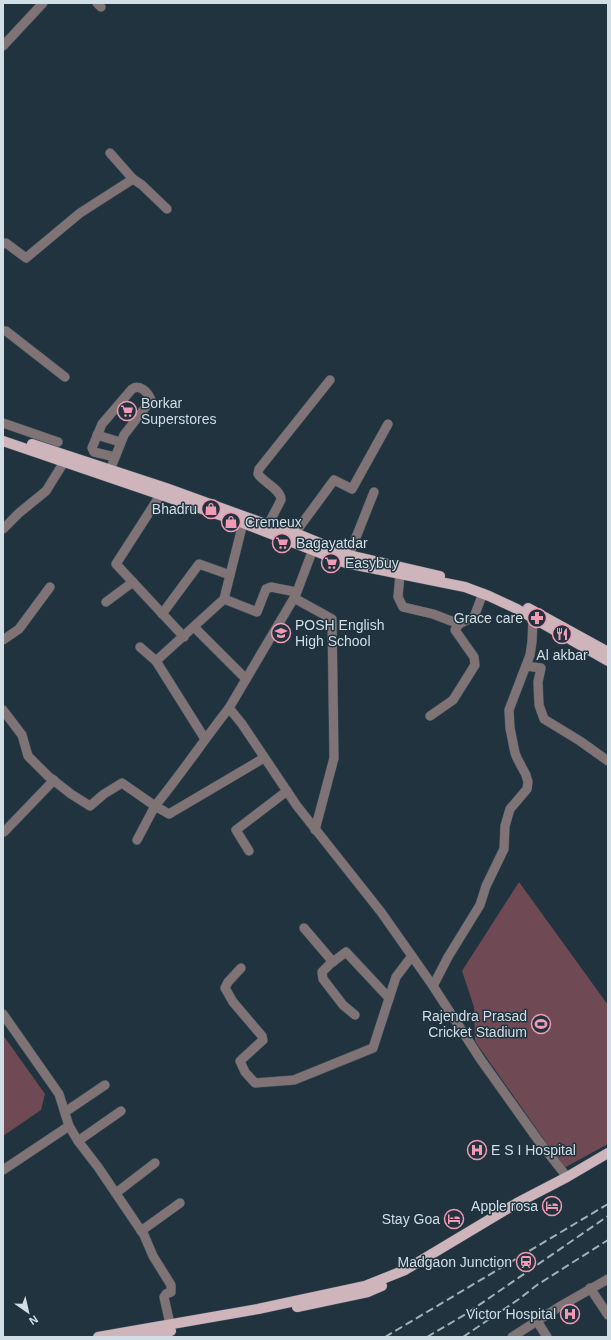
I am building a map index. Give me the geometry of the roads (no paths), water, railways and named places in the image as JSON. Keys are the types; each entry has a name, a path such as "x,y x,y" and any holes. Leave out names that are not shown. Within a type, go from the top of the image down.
{"main road":[{"path":"3,435 88,462 109,473 161,494 314,546 486,587 534,611 581,641 608,661"},
{"path":"3,441 64,462 166,488 268,525 295,533 314,546 346,563 465,587 483,593 581,641 608,652"},
{"path":"138,1337 368,1292 407,1275 520,1208 608,1153"},
{"path":"98,1337 258,1309 365,1286 404,1270 517,1203 566,1178"}],"street":[{"path":"3,46 43,3"},
{"path":"110,153 133,179 142,185 167,209"},
{"path":"4,242 26,258 80,213 133,179"},
{"path":"3,331 6,331 65,377"},
{"path":"268,525 281,500 281,496 261,478 258,474 259,469 330,380"},
{"path":"88,462 102,424 132,389 139,387 149,396 150,400 120,442 109,473"},
{"path":"3,423 58,442"},
{"path":"295,533 334,480 352,489 388,424"},
{"path":"97,435 120,442"},
{"path":"92,450 94,452 115,458"},
{"path":"3,529 19,513 46,491 64,462"},
{"path":"349,555 374,492"},
{"path":"161,494 116,564 184,637"},
{"path":"156,662 224,599 243,523"},
{"path":"137,840 155,806 229,708 295,595 314,546"},
{"path":"162,614 199,564 230,575"},
{"path":"400,574 398,597 403,608 433,614 460,624"},
{"path":"106,602 133,582"},
{"path":"3,640 20,629 50,587"},
{"path":"224,599 257,612 266,589 271,588 295,595 332,619 334,758 315,830"},
{"path":"430,716 453,700 475,665 474,657 455,630 460,624 474,617 483,593"},
{"path":"433,986 448,957 480,905 486,886 504,849 505,826 510,809 527,789 528,782 526,774 517,758 510,728 509,710 526,666 532,642 533,618"},
{"path":"194,627 246,679"},
{"path":"140,647 156,662 206,739"},
{"path":"526,666 541,668 538,682 539,705 544,719 580,741 608,761"},
{"path":"229,708 242,724 315,830 382,912 433,986 481,1060 566,1178"},
{"path":"3,710 22,735 28,756 71,794 90,806 104,794 122,783 169,814 264,758"},
{"path":"4,832 54,780"},
{"path":"249,851 236,830 287,791"},
{"path":"304,928 333,962"},
{"path":"355,1015 343,1005 322,979 322,972 346,952 389,998"},
{"path":"241,968 228,982 226,988 233,1002 262,1036 263,1040 240,1061 246,1072 255,1083 294,1080 374,1048 396,977 412,956"},
{"path":"3,1014 59,1094 69,1126 141,1231 153,1256 171,1285 171,1292 166,1294 164,1297 170,1324"},
{"path":"65,1112 105,1085"},
{"path":"78,1141 121,1111"},
{"path":"3,1170 69,1126"},
{"path":"116,1193 155,1163"},
{"path":"141,1231 180,1203"},
{"path":"512,1337 590,1288 608,1279"},
{"path":"590,1288 608,1315"},
{"path":"537,1321 548,1337"}],"railway":[{"path":"385,1337 608,1204"},
{"path":"427,1337 466,1314 608,1216"},
{"path":"463,1337 537,1285 608,1240"}],"place":[{"name":"Borkar Superstores","path":"127,411"},
{"name":"Bhadru","path":"211,509"},
{"name":"Cremeux","path":"231,522"},
{"name":"Bagayatdar","path":"282,543"},
{"name":"Easybuy","path":"331,563"},
{"name":"Grace care","path":"537,618"},
{"name":"POSH English High School","path":"281,633"},
{"name":"Al akbar","path":"562,634"},
{"name":"Rajendra Prasad Cricket Stadium","path":"541,1024"},
{"name":"E S I Hospital","path":"477,1150"},
{"name":"Apple rosa","path":"552,1206"},
{"name":"Stay Goa","path":"454,1219"},
{"name":"Madgaon Junction","path":"526,1262"},
{"name":"Victor Hospital","path":"570,1314"}]}
